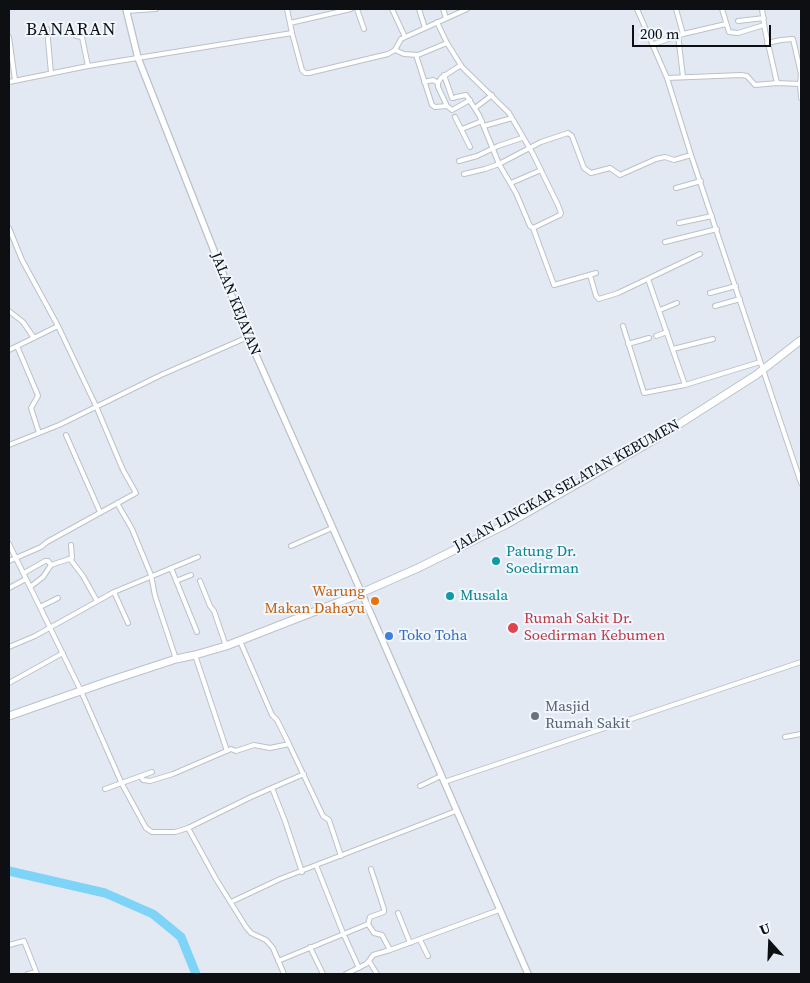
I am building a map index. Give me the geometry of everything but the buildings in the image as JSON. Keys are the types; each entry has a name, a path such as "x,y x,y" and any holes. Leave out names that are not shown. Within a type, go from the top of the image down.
{"highway":[{"name":"JALAN LINGKAR SELATAN KEBUMEN","path":"9,716 176,659 195,656 240,641 361,593 418,568 507,524 659,436 763,370 801,340"}],"main road":[{"name":"JALAN KEJAYAN","path":"126,10 138,58 248,336 528,974"}],"street":[{"path":"126,10 156,9"},
{"path":"287,9 304,73 388,54 395,50 399,41 405,37 467,9"},
{"path":"290,23 350,9"},
{"path":"357,9 364,29"},
{"path":"392,9 405,37"},
{"path":"419,9 425,28"},
{"path":"442,9 446,18"},
{"path":"637,9 654,44 667,78 801,483"},
{"path":"676,9 684,77"},
{"path":"722,9 728,32 743,32 764,25"},
{"path":"762,9 777,83"},
{"path":"738,21 764,18"},
{"path":"437,22 447,43 461,65 509,112 541,170 560,213 551,220 533,228"},
{"path":"654,44 680,34 726,24"},
{"path":"47,29 51,73"},
{"path":"9,82 88,66 292,33"},
{"path":"9,36 15,80"},
{"path":"76,36 82,37 88,66"},
{"path":"768,43 793,39 800,68 801,98"},
{"path":"395,50 416,56 447,43"},
{"path":"416,56 433,107 447,106"},
{"path":"438,83 444,76 461,65"},
{"path":"667,78 745,75 755,84 800,84"},
{"path":"444,76 452,98 465,94 482,121 500,164 530,226 533,228 554,285 596,273"},
{"path":"424,82 433,80 438,83 440,94 447,106 452,110 470,100"},
{"path":"440,94 449,90"},
{"path":"475,108 492,95"},
{"path":"456,117 470,147"},
{"path":"484,126 512,118"},
{"path":"462,129 482,121"},
{"path":"464,174 500,164 555,136 568,133 572,136 586,171 593,173 610,168 620,175 656,159 665,157 674,160 691,155"},
{"path":"459,161 522,138"},
{"path":"511,184 541,170"},
{"path":"676,188 700,181"},
{"path":"679,223 712,216"},
{"path":"9,228 15,246 58,326 96,406 123,470 135,490 134,494 41,547 9,561"},
{"path":"664,242 717,229"},
{"path":"9,248 15,246"},
{"path":"590,275 598,299 618,293 700,254"},
{"path":"648,279 685,385"},
{"path":"710,293 736,286"},
{"path":"715,306 740,299"},
{"path":"660,310 677,303"},
{"path":"9,311 23,322 34,338"},
{"path":"9,350 58,326"},
{"path":"623,326 643,393 685,385 760,362"},
{"path":"656,336 667,332"},
{"path":"9,445 39,433 248,336"},
{"path":"628,344 649,338"},
{"path":"673,349 713,339"},
{"path":"17,346 38,393 31,408 39,433"},
{"path":"66,435 100,512"},
{"path":"117,503 132,529 151,576 155,596 176,659"},
{"path":"290,546 332,528"},
{"path":"9,544 81,691 122,784 150,832 175,832 188,828 304,774"},
{"path":"30,587 42,577 51,565 73,558 71,545"},
{"path":"9,647 50,628 114,592 198,557"},
{"path":"70,559 97,601"},
{"path":"24,573 45,561 48,561 51,565"},
{"path":"171,568 197,632"},
{"path":"176,581 191,575"},
{"path":"9,588 26,579"},
{"path":"200,581 210,606 214,610 226,646"},
{"path":"114,592 128,623"},
{"path":"40,606 58,598"},
{"path":"240,641 272,715 278,722 323,816 329,820 341,856"},
{"path":"9,682 63,653"},
{"path":"195,656 227,750"},
{"path":"420,786 801,662"},
{"path":"785,737 801,734"},
{"path":"140,777 150,781 173,774 231,749 236,751 254,746 270,748 289,744"},
{"path":"105,789 152,772"},
{"path":"272,788 302,872"},
{"path":"231,902 316,865 456,812"},
{"path":"188,828 216,879 251,933 266,940 273,948 284,974"},
{"path":"316,865 359,968"},
{"path":"278,961 365,925 370,917 382,913 384,911 371,869"},
{"path":"346,974 359,968 373,956 499,910"},
{"path":"398,913 410,943"},
{"path":"365,925 372,932 382,935 390,950"},
{"path":"420,940 428,956"},
{"path":"9,945 24,941 36,973 28,974"},
{"path":"310,947 323,974"},
{"path":"369,961 377,974"}],"waterway":[{"path":"9,871 105,893 153,914 181,937 196,974"}],"place":[{"name":"Patung Dr. Soedirman","path":"496,561"},
{"name":"Musala","path":"450,596"},
{"name":"Warung Makan Dahayu","path":"375,601"},
{"name":"Rumah Sakit Dr. Soedirman Kebumen","path":"513,628"},
{"name":"Toko Toha","path":"389,636"},
{"name":"Masjid Rumah Sakit","path":"535,716"}],"district":[{"name":"BANARAN","path":"71,30"}]}
